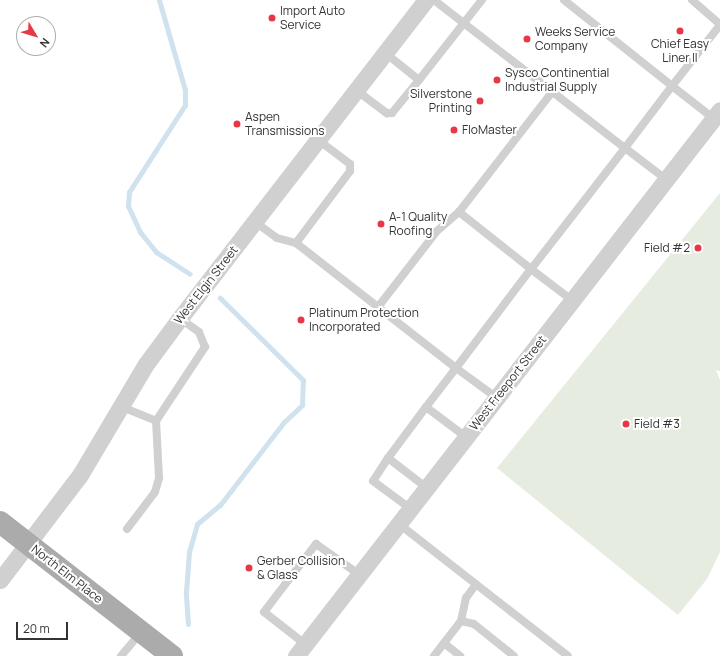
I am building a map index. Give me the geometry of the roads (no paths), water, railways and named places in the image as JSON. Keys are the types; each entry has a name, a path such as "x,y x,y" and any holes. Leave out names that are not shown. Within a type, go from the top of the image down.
{"main road":[{"name":"North Elm Place","path":"0,522 172,656"}],"street":[{"name":"West Elgin Street","path":"0,580 29,545 80,475 122,407 146,364 426,0"},
{"name":"West Freeport Street","path":"300,650 360,575 717,114"}],"lane":[{"path":"434,0 667,180"},
{"path":"356,90 387,114 392,113 482,0"},
{"path":"564,0 672,86 717,114"},
{"path":"411,509 373,481 426,407 720,25 692,0"},
{"path":"385,52 419,80"},
{"path":"378,306 437,231 459,212 553,91"},
{"path":"296,243 350,171 350,164 318,140"},
{"path":"459,212 573,301"},
{"path":"255,222 277,238 296,243 456,368 497,398"},
{"path":"128,529 155,492 159,478 156,421 205,347 199,332 180,318"},
{"path":"122,407 156,421"},
{"path":"426,407 466,437"},
{"path":"388,458 427,488"},
{"path":"399,524 568,656"},
{"path":"300,650 264,612 316,544 360,575"},
{"path":"434,656 461,621 466,598 476,584"},
{"path":"461,621 474,624 514,656"},
{"path":"121,656 141,632"},
{"path":"444,643 460,656"}],"waterway":[{"path":"159,0 185,90 185,105 129,192 128,206 140,232 156,252 190,274"},
{"path":"188,624 186,592 189,552 197,524 220,505 284,422 302,405 303,380 220,298"}],"place":[{"name":"Import Auto Service","path":"272,18"},
{"name":"Chief Easy Liner II","path":"680,31"},
{"name":"Weeks Service Company","path":"527,39"},
{"name":"Sysco Continential Industrial Supply","path":"497,80"},
{"name":"Silverstone Printing","path":"480,101"},
{"name":"Aspen Transmissions","path":"237,124"},
{"name":"FloMaster","path":"454,130"},
{"name":"A-1 Quality Roofing","path":"381,224"},
{"name":"Field #2","path":"698,248"},
{"name":"Platinum Protection Incorporated","path":"301,320"},
{"name":"Field #3","path":"626,424"},
{"name":"Gerber Collision & Glass","path":"249,568"}]}
